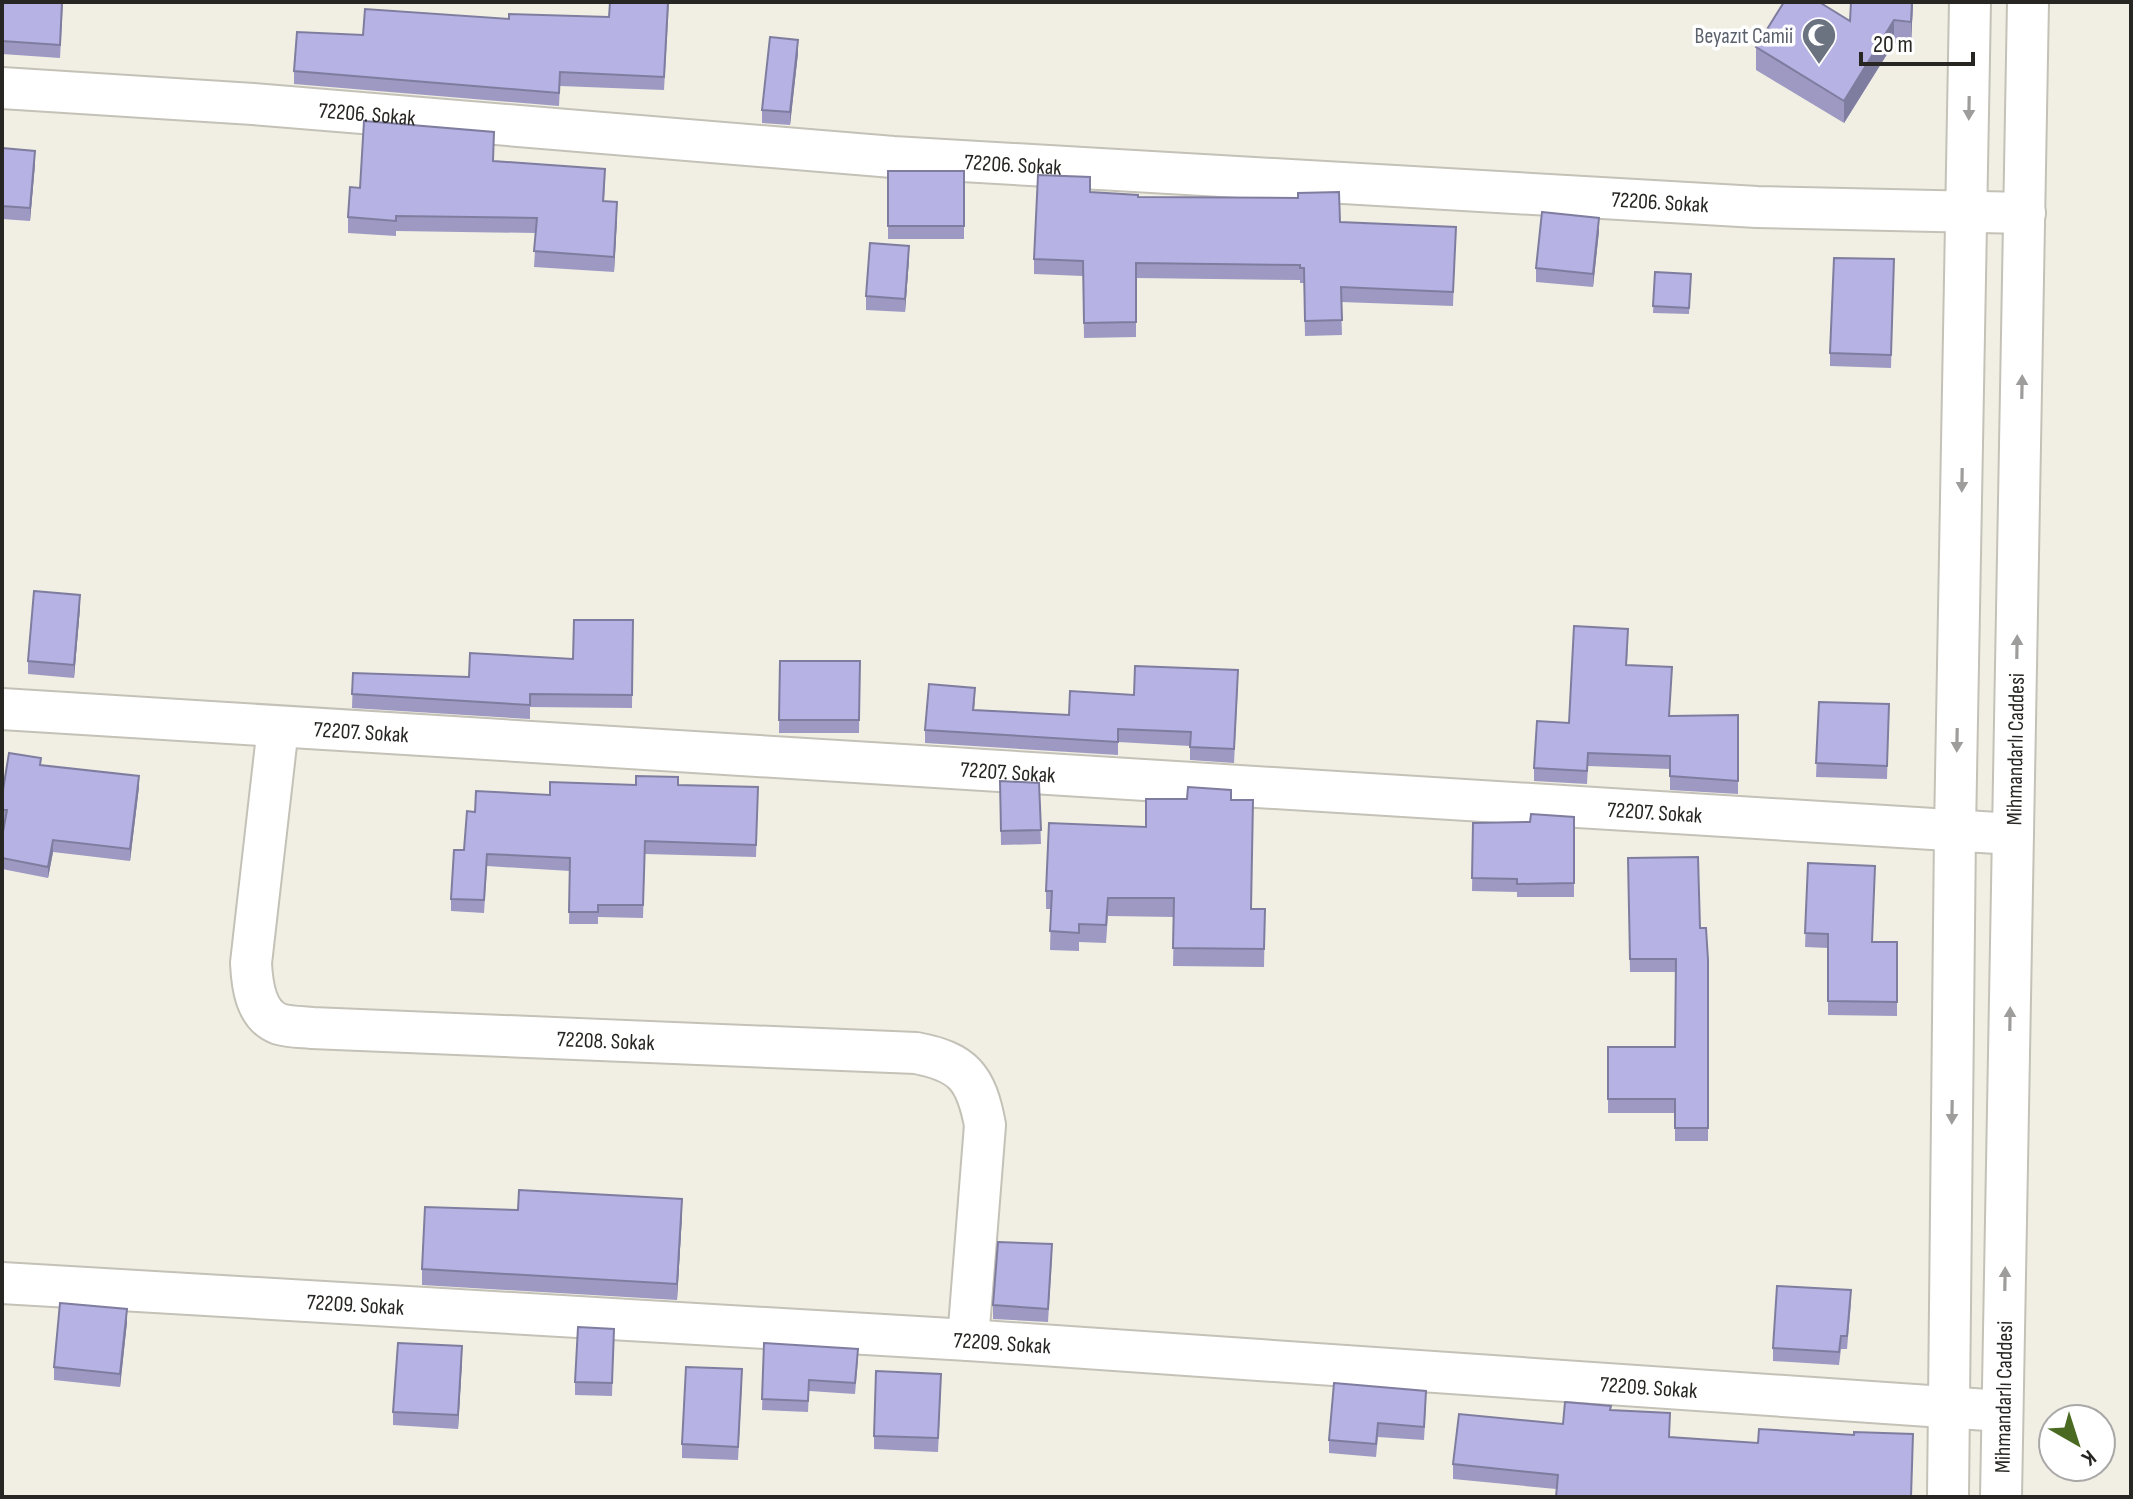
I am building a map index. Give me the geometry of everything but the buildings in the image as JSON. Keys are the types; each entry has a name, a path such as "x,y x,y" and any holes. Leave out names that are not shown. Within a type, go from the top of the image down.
{"street":[{"path":"1948,1497 1955,831 1970,2"},
{"name":"Mihmandarlı Caddesi","path":"2001,1497 2028,2"},
{"name":"72206. Sokak","path":"2,88 269,105 893,157 1757,207 2025,213"},
{"name":"72207. Sokak","path":"2,709 2013,834"},
{"name":"72208. Sokak","path":"278,727 251,963 252,985 265,1013 278,1024 312,1028 900,1053 941,1058 958,1066 971,1082 985,1125 968,1340"},
{"name":"72209. Sokak","path":"2,1283 968,1340 2002,1411"}],"place":[{"name":"Beyazıt Camii","path":"1819,66"}]}
